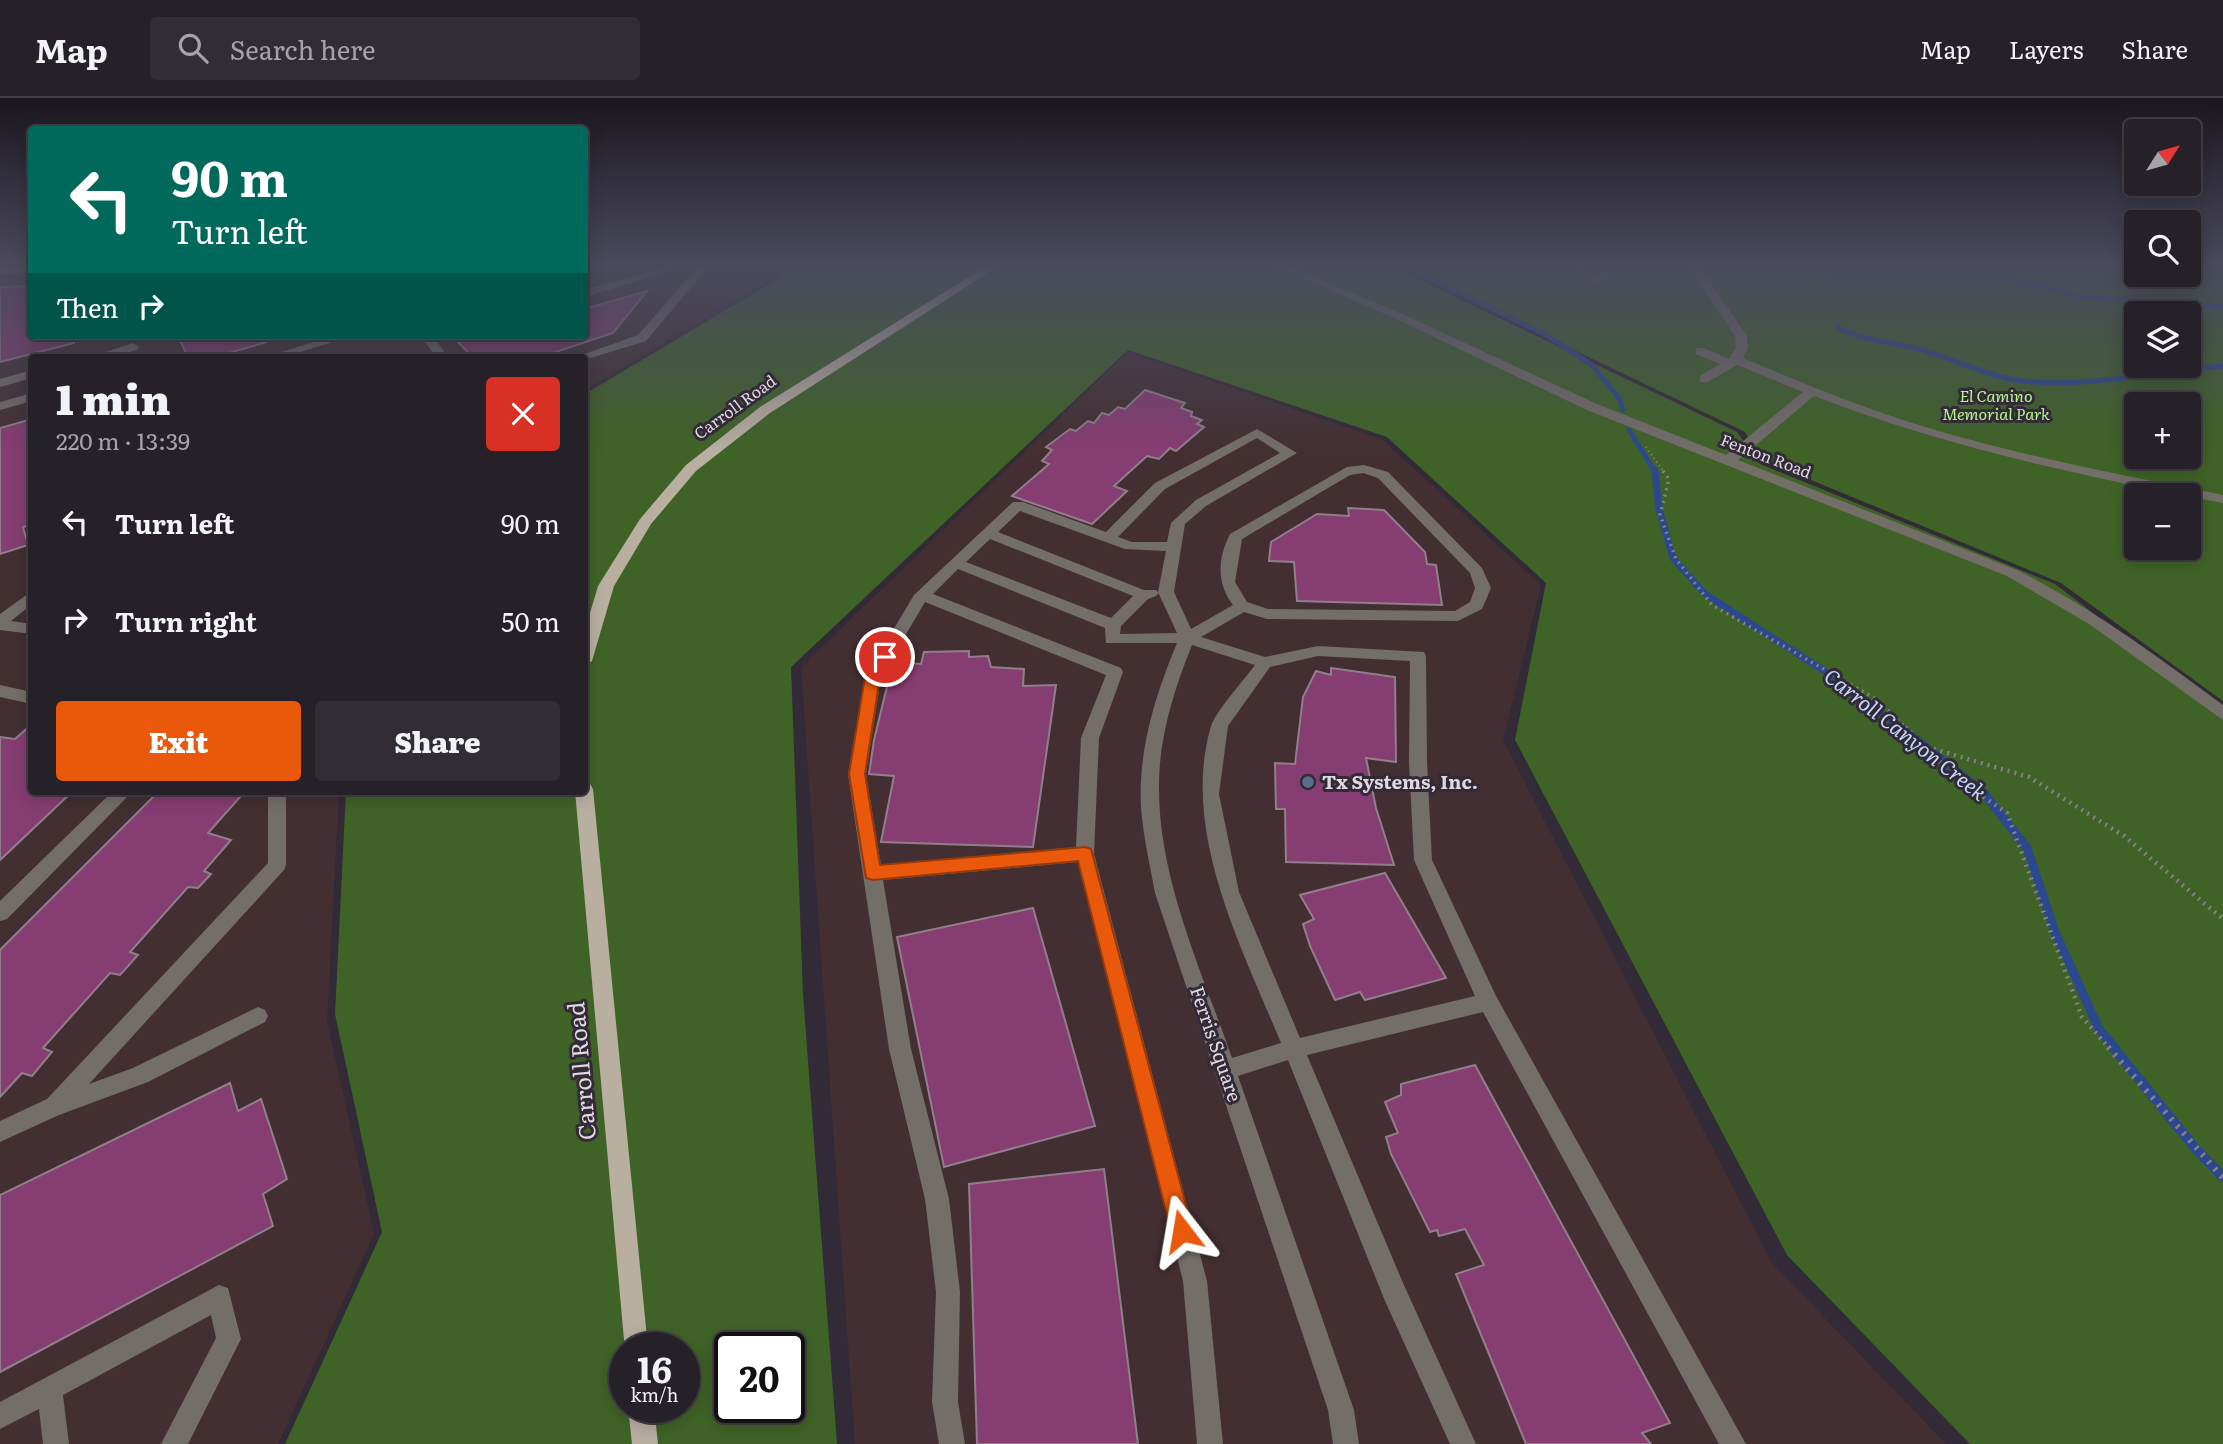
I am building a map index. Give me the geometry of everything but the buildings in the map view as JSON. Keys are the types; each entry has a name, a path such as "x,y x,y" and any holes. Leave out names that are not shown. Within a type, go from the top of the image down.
{"main road":[{"name":"Carroll Road","path":"588,647 606,586 645,522 691,467 765,410 895,328"},
{"name":"Carroll Road","path":"585,795 635,1332"},
{"path":"643,1423 645,1444"}],"street":[{"path":"588,355 642,338 651,328"},
{"name":"Fenton Road","path":"1423,328 1592,407 1975,557 2056,594 2223,713"},
{"path":"1704,379 1736,358 1741,336 1735,328"},
{"path":"282,354 333,340"},
{"path":"1728,342 1736,358"},
{"path":"107,354 133,347"},
{"path":"1700,351 1736,358 1812,391 1904,425 1998,452 2223,499"},
{"path":"0,383 28,375"},
{"path":"1729,460 1812,391"},
{"path":"0,406 28,398"},
{"path":"1108,539 1160,486 1257,433 1290,453 1201,503 1178,523 1166,592 1187,638"},
{"path":"1187,638 1242,606 1267,614 1458,616 1477,605 1483,588 1477,570 1383,475 1364,469 1347,471 1235,537 1226,582 1230,594 1242,606"},
{"path":"952,1444 945,1402 948,1292 937,1199 900,1049 857,774 873,677 922,595 1018,505 1130,546 1173,547"},
{"path":"988,533 1143,594 1166,592"},
{"path":"956,563 1112,632 1187,638 1265,663 1318,651 1418,656 1418,762 1423,860 1488,1002 1733,1444"},
{"path":"1091,662 1143,594"},
{"path":"922,595 1115,672 1090,738 1085,854 1195,1281 1210,1444"},
{"path":"0,603 25,601"},
{"path":"0,623 25,601"},
{"path":"0,623 28,628"},
{"name":"Ferris Square","path":"1187,638 1154,732 1150,807 1165,892 1341,1410 1346,1444"},
{"path":"1265,663 1220,725 1210,794 1229,892 1394,1292 1462,1444"},
{"path":"0,691 28,697"},
{"path":"0,913 120,795"},
{"path":"55,1106 277,864 277,795"},
{"path":"873,873 1085,854"},
{"path":"1225,1070 1292,1049 1488,1002"},
{"path":"0,1132 55,1106 140,1075 258,1016"},
{"path":"0,1416 219,1297 229,1339 174,1444"},
{"path":"49,1389 56,1444"}],"path":[{"path":"1627,421 1669,479 1660,515 1676,559 1712,605 1877,699 1959,779 2007,813 2082,1017 2223,1178"},
{"path":"1926,747 2029,777 2124,836 2223,919"}],"shaded area":[{"path":"0,328 28,328 28,340 588,340 588,328 690,328 588,388 588,354 28,354 28,795 339,795 327,1021 374,1234 278,1444 0,1444"},
{"path":"1128,352 1383,440 1541,585 1503,740 1771,1262 1946,1444 855,1444 801,667"}],"green space":[{"path":"696,328 1519,328 1737,432 1760,464 2055,584 2223,712 2223,1444 1970,1444 1787,1255 1515,740 1546,583 1387,437 1128,350 791,667 803,995 837,1444 285,1444 382,1232 335,1014 346,795 588,795 588,392"},
{"name":"El Camino Memorial Park","path":"1528,328 2124,328 2124,378 2201,378 2201,328 2223,328 2223,701 2061,583 1760,459 1745,432"}],"waterway":[{"name":"Carroll Canyon Creek","path":"1531,328 1592,365 1619,398 1623,410"},
{"path":"1839,328 1867,338 1930,352 1994,375 2030,382 2085,382 2223,366"},
{"name":"Carroll Canyon Creek","path":"1629,430 1655,472"},
{"name":"Carroll Canyon Creek","path":"1655,471 1659,509 1673,558 1705,594 1840,681 1902,729"},
{"name":"Carroll Canyon Creek","path":"1900,727 1983,792 2027,848 2055,932 2099,1029 2115,1048"},
{"name":"Carroll Canyon Creek","path":"2113,1047 2195,1148 2223,1177"}],"place":[{"name":"Tx Systems, Inc.","path":"1308,782"}],"route":[{"path":"885,657 873,677 857,774 873,873 1085,854 1182,1231"}]}
